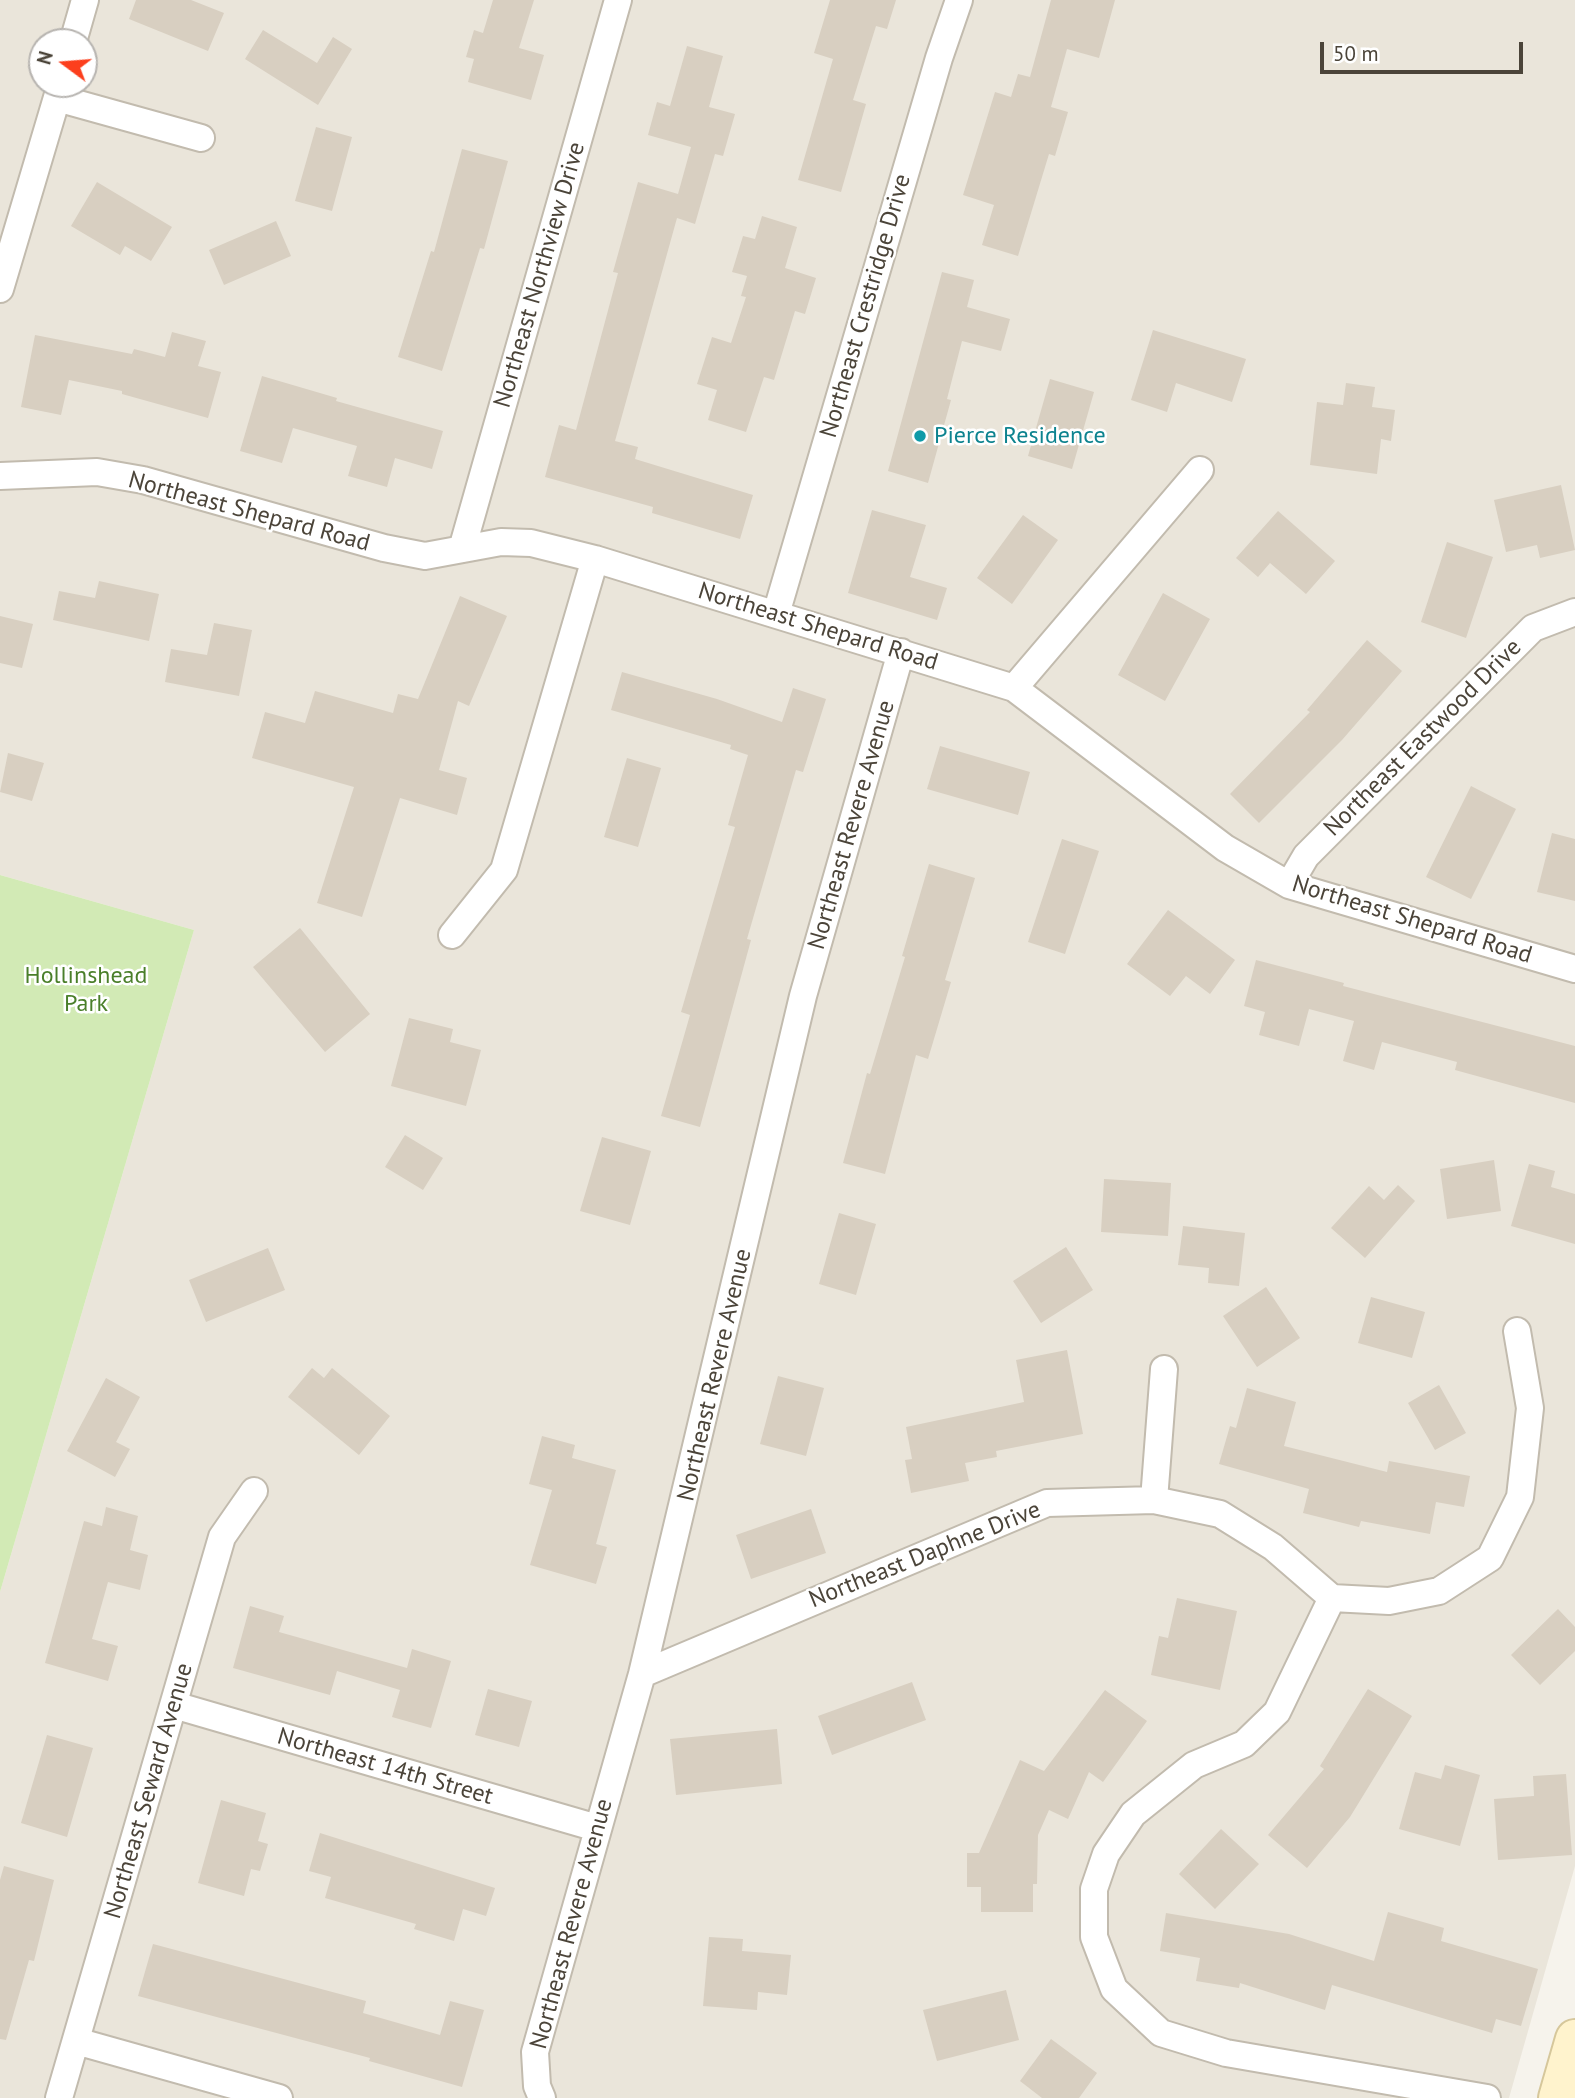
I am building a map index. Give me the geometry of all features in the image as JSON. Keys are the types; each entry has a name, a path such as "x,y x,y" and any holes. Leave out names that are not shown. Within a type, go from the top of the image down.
{"main road":[{"path":"1558,2098 1575,2039"}],"street":[{"path":"77,28 85,0"},
{"name":"Northeast Northview Drive","path":"462,549 618,0"},
{"name":"Northeast Crestridge Drive","path":"776,614 939,58 959,0"},
{"path":"0,289 57,98"},
{"path":"80,98 201,138"},
{"path":"1014,688 1200,470"},
{"name":"Northeast Shepard Road","path":"0,476 97,472 143,480 384,548 425,556 501,542 531,543 594,559 901,652 1014,688 1225,848 1289,885 1575,969"},
{"path":"452,934 504,870 594,559"},
{"name":"Northeast Eastwood Drive","path":"1289,885 1306,856 1533,628 1575,612"},
{"name":"Northeast Revere Avenue","path":"542,2098 537,2086 535,2052 642,1674 803,996 901,652"},
{"path":"1487,2098 1226,2053 1161,2033 1114,1989 1094,1937 1094,1889 1106,1854 1133,1814 1194,1765 1244,1744 1277,1712 1332,1598 1390,1601 1439,1591 1490,1558 1520,1497 1530,1408 1517,1331"},
{"path":"1154,1500 1164,1369"},
{"name":"Northeast Seward Avenue","path":"59,2098 222,1537 254,1491"},
{"name":"Northeast Daphne Drive","path":"642,1674 1047,1503 1154,1500 1220,1514 1273,1547 1332,1598"},
{"name":"Northeast 14th Street","path":"174,1705 597,1828"},
{"path":"76,2041 279,2098"}],"shaded area":[{"path":"0,0 1575,0 1575,1866 1509,2098 0,2098 0,1592 194,930 0,875"}],"green space":[{"name":"Hollinshead Park","path":"0,875 194,930 0,1592"}],"building":[{"path":"136,0 191,0 224,13 208,51 129,19"},
{"path":"493,0 534,0 519,48 544,55 531,100 468,82 474,59 466,57 474,30 483,33"},
{"path":"830,0 896,0 887,29 876,26 853,100 866,104 841,192 798,180 833,59 814,53"},
{"path":"1051,0 1115,0 1099,58 1067,49 1051,107 1068,112 1055,156 1049,154 1018,256 982,245 994,205 963,195 995,92 1011,97 1018,74 1030,77"},
{"path":"263,30 317,63 333,37 352,49 318,105 245,59"},
{"path":"687,46 723,56 709,107 735,114 723,156 715,154 695,224 677,218 615,441 638,447 635,459 753,495 740,539 652,513 653,507 545,477 559,425 576,430 618,273 613,272 638,182 678,194 691,147 648,135 657,102 670,106"},
{"path":"316,127 352,137 332,211 295,201"},
{"path":"462,149 508,161 484,249 480,248 442,371 398,357 431,251 434,252"},
{"path":"97,182 172,227 151,261 125,246 120,255 71,226"},
{"path":"762,216 797,227 785,268 816,278 805,314 795,311 774,380 764,377 746,432 708,420 717,390 697,384 712,337 731,343 746,297 741,296 747,276 732,272 743,236 755,239"},
{"path":"276,221 291,256 224,285 209,250"},
{"path":"942,272 974,280 967,307 1010,319 1001,351 962,341 947,399 951,400 928,483 888,471"},
{"path":"1153,330 1246,359 1232,402 1176,383 1167,412 1131,400"},
{"path":"172,332 206,341 198,366 221,372 208,418 122,394 122,391 69,380 61,415 21,407 35,335 132,354 134,349 165,357"},
{"path":"262,376 337,398 336,401 443,431 432,469 395,458 387,487 348,476 357,446 293,428 282,463 240,451"},
{"path":"1050,379 1094,392 1072,469 1028,456"},
{"path":"1346,383 1375,387 1372,407 1395,410 1391,441 1381,439 1377,474 1310,465 1317,402 1343,405"},
{"path":"1561,485 1575,550 1540,558 1537,545 1506,552 1494,500"},
{"path":"872,510 926,525 910,577 947,588 937,620 848,593"},
{"path":"1278,511 1335,561 1306,594 1270,563 1258,577 1236,558"},
{"path":"1023,515 1058,540 1012,604 977,578"},
{"path":"1447,542 1493,557 1466,638 1421,622"},
{"path":"99,581 159,594 149,641 53,620 59,591 95,598"},
{"path":"1163,593 1210,619 1165,701 1118,675"},
{"path":"460,596 507,616 469,706 458,701 439,770 467,778 457,815 400,798 362,917 317,903 354,787 252,758 265,712 305,723 315,691 393,713 398,694 418,699"},
{"path":"0,616 33,624 22,668 0,663"},
{"path":"214,623 252,630 239,696 165,682 171,649 207,655"},
{"path":"1367,640 1402,671 1342,740 1259,823 1230,794 1310,712 1307,710"},
{"path":"622,672 717,699 782,722 793,688 826,699 803,772 796,770 747,939 751,940 700,1127 661,1116 690,1015 681,1012 735,827 728,825 748,755 730,749 731,745 611,710"},
{"path":"940,746 1030,772 1018,815 927,789"},
{"path":"8,753 44,763 32,801 0,792"},
{"path":"627,758 661,768 638,847 604,837"},
{"path":"1471,786 1516,809 1471,899 1426,877"},
{"path":"1552,833 1575,839 1575,901 1537,892"},
{"path":"1062,839 1099,851 1065,954 1028,942"},
{"path":"929,864 975,878 945,980 951,982 928,1059 916,1055 885,1174 843,1163 867,1073 870,1074 905,957 902,956"},
{"path":"1168,910 1235,960 1210,994 1186,976 1170,996 1127,964"},
{"path":"300,928 370,1014 325,1052 253,967"},
{"path":"1256,960 1344,983 1343,986 1575,1046 1575,1103 1455,1070 1457,1062 1382,1042 1374,1070 1343,1061 1354,1021 1309,1009 1299,1046 1259,1035 1265,1012 1244,1006"},
{"path":"409,1018 453,1029 450,1042 481,1050 466,1106 391,1086"},
{"path":"405,1135 443,1158 423,1190 385,1167"},
{"path":"602,1137 651,1151 630,1225 580,1211"},
{"path":"1494,1160 1501,1211 1447,1219 1440,1169"},
{"path":"1529,1164 1555,1171 1551,1187 1575,1194 1575,1244 1511,1226"},
{"path":"1104,1179 1171,1183 1168,1236 1101,1232"},
{"path":"1398,1185 1415,1201 1365,1258 1331,1228 1369,1186 1384,1200"},
{"path":"839,1213 876,1224 856,1295 819,1284"},
{"path":"1183,1226 1245,1233 1239,1286 1208,1283 1209,1268 1178,1265"},
{"path":"1066,1247 1093,1290 1041,1323 1013,1281"},
{"path":"268,1248 285,1290 206,1322 189,1280"},
{"path":"1266,1287 1300,1338 1257,1367 1223,1316"},
{"path":"1371,1297 1425,1312 1412,1358 1358,1343"},
{"path":"1067,1350 1083,1434 996,1451 997,1457 965,1463 969,1481 911,1493 905,1460 912,1459 906,1427 1024,1402 1016,1360"},
{"path":"312,1368 324,1378 332,1368 390,1416 359,1455 288,1397"},
{"path":"778,1376 824,1388 806,1456 760,1444"},
{"path":"106,1378 140,1397 116,1442 130,1449 115,1477 67,1451"},
{"path":"1439,1385 1466,1433 1435,1450 1408,1403"},
{"path":"1247,1388 1296,1402 1284,1446 1387,1472 1389,1461 1470,1476 1464,1507 1436,1502 1430,1534 1361,1521 1359,1527 1303,1513 1309,1489 1219,1464 1230,1426 1236,1428"},
{"path":"542,1436 575,1445 572,1458 616,1470 596,1544 607,1547 596,1584 530,1565 552,1490 529,1484"},
{"path":"106,1507 138,1516 130,1550 148,1555 140,1590 108,1582 92,1639 118,1646 108,1681 45,1663 84,1521 102,1526"},
{"path":"811,1509 826,1553 751,1579 736,1535"},
{"path":"1177,1598 1237,1611 1220,1690 1151,1675 1159,1636 1168,1638"},
{"path":"250,1606 284,1616 279,1632 407,1668 412,1649 451,1661 431,1728 392,1717 400,1690 337,1671 330,1695 233,1668"},
{"path":"1558,1609 1575,1627 1575,1651 1540,1685 1511,1655"},
{"path":"912,1682 926,1720 832,1755 818,1716"},
{"path":"488,1689 532,1701 519,1747 475,1735"},
{"path":"1368,1689 1412,1716 1350,1817 1307,1868 1268,1835 1324,1769 1320,1766"},
{"path":"1105,1690 1147,1721 1103,1782 1089,1772 1068,1819 1049,1810 1038,1835 1037,1884 1033,1884 1033,1912 981,1912 981,1887 967,1887 967,1853 979,1853 1020,1760 1044,1771"},
{"path":"777,1729 782,1784 676,1795 670,1739"},
{"path":"47,1735 93,1748 67,1837 21,1823"},
{"path":"1445,1765 1480,1775 1460,1846 1399,1829 1415,1772 1441,1779"},
{"path":"1566,1774 1572,1855 1498,1860 1494,1799 1534,1796 1533,1776"},
{"path":"221,1800 266,1813 258,1841 268,1844 260,1871 251,1869 244,1896 198,1883"},
{"path":"1221,1829 1259,1864 1215,1909 1179,1874"},
{"path":"320,1833 495,1888 486,1916 463,1909 454,1941 414,1929 416,1924 325,1898 331,1877 309,1871"},
{"path":"4,1866 54,1880 34,1961 29,1960 6,2040 0,2039 0,1880"},
{"path":"1388,1912 1444,1928 1441,1941 1538,1969 1521,2026 1496,2019 1492,2033 1332,1985 1325,2010 1240,1983 1239,1988 1196,1981 1200,1958 1160,1951 1166,1913 1289,1934 1374,1961"},
{"path":"709,1937 743,1939 742,1951 791,1955 787,1995 758,1992 757,2010 703,2006"},
{"path":"153,1944 366,2001 363,2013 440,2035 450,2001 484,2010 462,2087 369,2061 370,2058 138,1996"},
{"path":"1006,1990 1019,2040 937,2061 923,2010"},
{"path":"1051,2039 1097,2073 1079,2098 1042,2098 1020,2081"}],"place":[{"name":"Pierce Residence","path":"920,436"}]}
